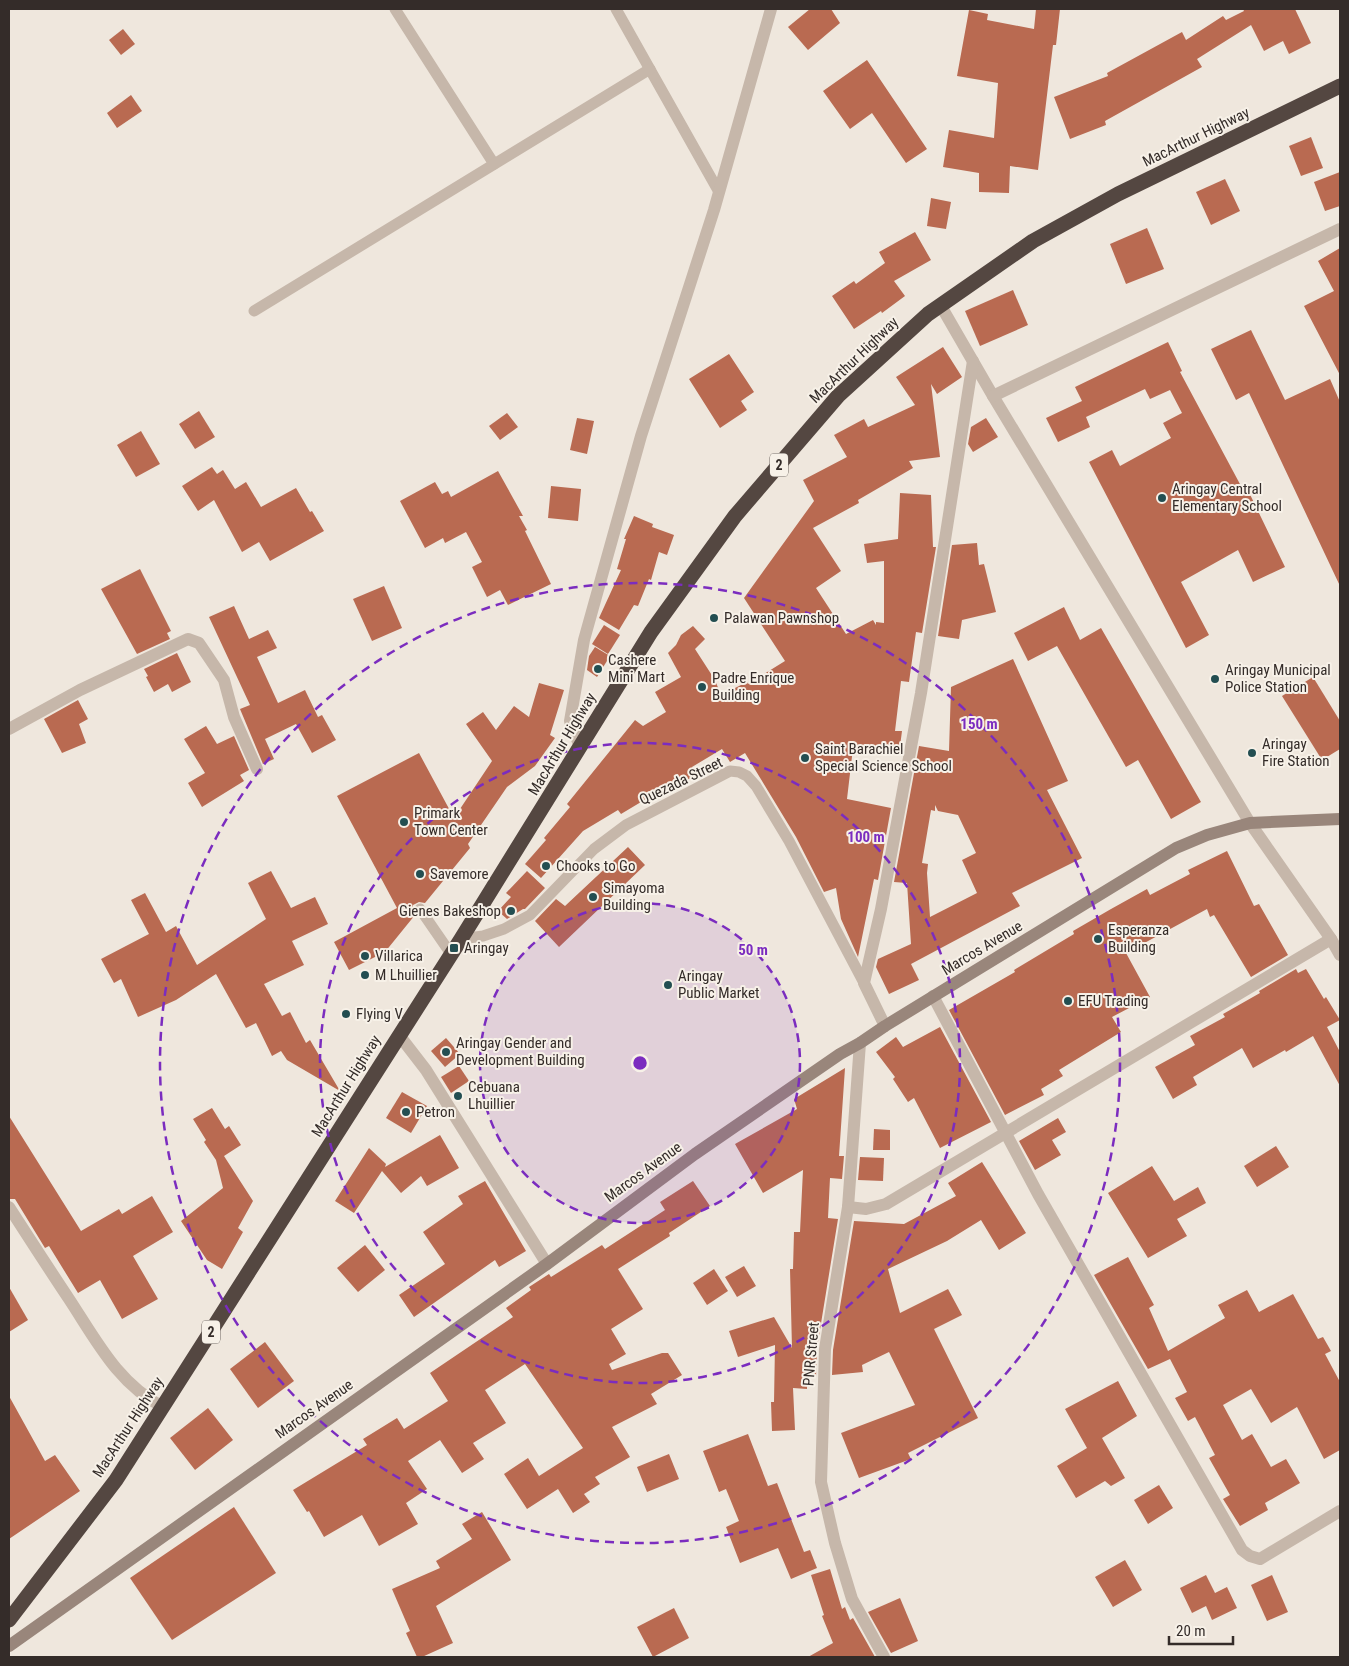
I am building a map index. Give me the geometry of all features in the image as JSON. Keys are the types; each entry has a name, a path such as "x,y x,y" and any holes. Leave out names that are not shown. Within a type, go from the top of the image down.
{"highway":[{"name":"MacArthur Highway","path":"9,1620 116,1480 461,939 651,632 735,516 838,396 928,314 1041,236 1118,194 1340,86"}],"street":[{"path":"580,747 570,722 584,640 641,436 719,192 771,9"},
{"path":"993,396 1340,229"},
{"path":"941,306 993,396 1250,823 1331,939 1340,955"},
{"path":"885,1026 864,983 881,909 921,693 973,361"},
{"path":"9,729 80,690 188,639 199,643 224,680 234,717 258,769"},
{"name":"Marcos Avenue","path":"9,1646 546,1264 695,1154 840,1054 933,996 1176,848 1207,835 1250,823 1340,819"},
{"path":"848,1207 866,1209 886,1204 1331,939"},
{"path":"933,996 1038,1194 1242,1550 1250,1556 1260,1559 1340,1511"},
{"path":"399,1035 426,1070 546,1264"},
{"name":"PNR Street","path":"860,1043 848,1207 825,1350 821,1482 835,1543 852,1599 884,1657"},
{"path":"9,1207 120,1375 137,1390 163,1407"}],"lane":[{"path":"395,9 494,164"},
{"path":"616,9 719,192"},
{"path":"254,311 650,69"},
{"name":"Quezada Street","path":"461,939 483,936 504,929 530,915 594,849 626,825 730,771 739,772 747,776 756,786 789,841 864,983"},
{"path":"420,909 451,954"}],"building":[{"path":"810,9 831,9 840,23 808,50 788,27"},
{"path":"1036,9 1060,9 1056,45 1053,45 1038,170 1010,166 1009,193 979,192 979,173 943,167 949,130 994,138 998,83 957,76 969,10 988,14 987,20 1034,29"},
{"path":"1243,9 1295,9 1311,43 1289,54 1283,41 1264,51 1251,25 1197,59 1202,67 1105,121 1106,125 1070,139 1054,97 1108,76 1107,73 1182,32 1186,40 1223,16 1226,20 1244,11"},
{"path":"123,29 135,44 121,55 109,40"},
{"path":"867,60 927,149 906,163 872,113 850,129 823,91"},
{"path":"131,95 142,111 117,128 107,113"},
{"path":"1311,137 1323,168 1301,176 1289,146"},
{"path":"1340,172 1340,206 1325,211 1314,182"},
{"path":"1225,179 1240,211 1211,225 1196,192"},
{"path":"931,198 951,202 946,229 927,226"},
{"path":"1147,228 1164,269 1126,284 1110,244"},
{"path":"915,232 931,260 894,281 905,296 882,313 881,311 854,329 832,296 854,281 856,284 885,263 879,252"},
{"path":"1340,248 1340,375 1304,306 1334,291 1318,261"},
{"path":"1013,290 1028,325 980,346 965,311"},
{"path":"1251,330 1285,400 1330,379 1340,402 1340,586 1249,393 1236,400 1211,349"},
{"path":"1168,342 1182,371 1180,372 1241,486 1245,484 1285,567 1253,582 1238,550 1181,582 1209,635 1186,648 1089,462 1112,450 1120,466 1171,438 1163,423 1182,413 1170,390 1150,399 1145,389 1086,417 1090,427 1058,442 1046,418 1082,401 1075,387"},
{"path":"943,347 962,377 937,394 931,384 940,457 909,461 913,468 858,500 859,503 813,528 841,571 816,588 846,634 873,620 876,625 876,622 884,623 884,561 867,563 864,544 898,539 900,493 931,495 933,547 936,547 922,633 916,632 909,682 901,681 895,731 902,731 899,754 853,748 847,799 891,808 878,880 874,879 858,957 841,919 836,888 824,892 796,837 745,753 730,762 722,749 692,767 697,774 659,797 656,793 621,814 618,810 583,831 541,878 525,864 546,840 544,838 570,807 567,804 635,720 643,726 666,712 655,692 681,677 668,653 676,645 681,635 693,626 705,639 695,649 715,680 721,695 747,682 748,684 785,661 744,598 814,501 803,480 847,457 834,435 864,419 868,427 915,405 896,377"},
{"path":"729,354 754,392 741,401 747,410 720,428 689,379"},
{"path":"199,411 215,437 195,449 179,424"},
{"path":"507,413 518,427 500,440 489,426"},
{"path":"577,418 594,421 587,454 570,450"},
{"path":"986,418 998,437 973,452 968,444 971,427"},
{"path":"141,431 160,464 136,477 117,445"},
{"path":"212,467 217,474 223,470 235,489 246,482 261,507 296,488 324,531 270,561 259,542 242,552 214,500 198,511 182,486"},
{"path":"498,471 523,516 519,516 551,584 508,605 500,590 487,597 472,567 482,562 466,532 445,543 443,538 425,548 400,501 435,482 442,494 448,491 451,497"},
{"path":"551,486 581,489 578,521 548,518"},
{"path":"634,516 653,524 652,527 674,535 667,555 659,552 651,580 649,579 638,606 634,605 619,630 599,618 621,570 617,569 626,539 624,539"},
{"path":"977,543 979,565 984,564 996,612 962,620 959,639 938,636 952,545"},
{"path":"140,569 171,631 167,633 170,639 137,654 101,589"},
{"path":"384,586 402,628 372,641 353,599"},
{"path":"234,606 249,639 268,630 277,648 257,657 278,703 305,690 318,717 322,715 336,740 312,753 296,724 265,739 274,759 263,764 240,709 250,705 209,617"},
{"path":"1064,607 1080,640 1101,628 1201,802 1171,819 1138,760 1126,767 1057,646 1028,661 1014,633"},
{"path":"604,625 620,635 608,654 592,644"},
{"path":"595,647 610,656 597,677 587,670 589,656"},
{"path":"177,653 191,682 172,692 168,684 154,692 144,669"},
{"path":"1013,659 1068,781 1047,790 1082,858 1012,893 1020,906 911,964 919,980 889,994 876,967 878,959 911,944 907,883 894,882 919,746 949,751 951,687","holes":["935,805 938,811 958,815 976,853 962,860 977,893 930,917 928,864 922,863 931,810 935,811"]},
{"path":"1313,677 1340,721 1340,749 1322,760 1282,696"},
{"path":"539,683 564,690 550,735 555,738 535,766 507,787 468,844 470,848 425,903 419,902 413,905 415,915 385,952 349,970 334,942 397,908 337,796 419,753 454,818 492,761 466,724 483,712 496,730 514,706 529,717"},
{"path":"78,700 88,719 79,724 86,743 62,753 44,719"},
{"path":"206,726 217,744 234,736 249,770 240,775 244,781 202,807 188,783 205,773 184,739"},
{"name":"Simayoma Building","path":"628,847 645,865 559,947 535,921 556,899 565,906"},
{"path":"1227,851 1254,906 1259,904 1288,955 1251,977 1214,915 1210,917 1207,909 1126,953 1150,997 1112,1017 1121,1032 1059,1070 1063,1076 1041,1089 1044,1095 1005,1115 949,1010 1015,972 1014,970 1074,934 1073,931 1111,909 1147,889 1150,895 1190,874 1188,870"},
{"path":"271,871 291,908 315,897 328,924 292,941 304,965 264,984 282,1016 290,1012 306,1043 310,1040 340,1091 287,1060 281,1051 272,1056 256,1023 246,1028 216,974 176,1000 138,1017 121,979 114,983 101,959 149,934 131,900 145,893 166,932 176,926 197,965 266,919 248,883"},
{"path":"527,871 545,888 525,909 507,919 498,911 511,897 506,893"},
{"path":"1296,969 1298,973 1306,969 1324,999 1326,997 1340,1020 1327,1027 1340,1052 1340,1086 1313,1036 1253,1068 1242,1048 1193,1077 1197,1085 1173,1099 1155,1067 1195,1045 1190,1036 1225,1017 1223,1014 1260,993 1259,991"},
{"path":"940,1027 991,1122 940,1148 914,1098 908,1102 893,1079 895,1077 876,1052 896,1037 903,1047"},
{"name":"Aringay Gender and Development Building","path":"446,1038 460,1054 445,1067 431,1051"},
{"path":"459,1066 469,1081 451,1093 441,1077"},
{"path":"845,1068 839,1156 844,1156 842,1179 830,1178 828,1218 838,1219 817,1348 816,1377 807,1378 807,1389 793,1388 795,1430 772,1431 771,1402 774,1402 775,1345 738,1357 729,1331 774,1317 792,1348 790,1269 793,1269 794,1232 800,1232 803,1170 763,1193 735,1144 797,1109 794,1099"},
{"name":"Petron","path":"402,1092 427,1106 411,1133 386,1118"},
{"path":"212,1108 225,1129 229,1126 241,1145 224,1156 253,1201 238,1228 243,1232 222,1269 207,1260 181,1221 223,1188 216,1160 204,1142 206,1140 193,1119"},
{"path":"9,1116 81,1231 119,1209 122,1214 152,1196 173,1232 133,1256 158,1299 122,1319 100,1280 78,1293 49,1246 45,1248 15,1199 9,1199"},
{"path":"1058,1118 1066,1132 1052,1140 1061,1155 1035,1170 1019,1141"},
{"path":"874,1129 890,1130 890,1150 873,1150"},
{"path":"440,1135 459,1168 427,1186 421,1176 401,1193 382,1171 354,1213 335,1201 369,1148 386,1164 385,1167"},
{"path":"1276,1146 1289,1167 1257,1187 1244,1166"},
{"path":"860,1157 884,1158 883,1181 858,1180"},
{"path":"982,1162 1026,1233 999,1250 981,1220 947,1241 888,1269 900,1313 948,1289 962,1315 934,1329 978,1418 908,1453 911,1459 859,1478 841,1433 915,1405 889,1352 862,1365 863,1372 832,1375 833,1350 854,1221 904,1224 956,1196 948,1183"},
{"path":"1152,1166 1174,1201 1198,1187 1206,1203 1177,1219 1187,1236 1148,1258 1108,1193"},
{"path":"485,1181 526,1251 499,1267 495,1260 414,1317 399,1295 445,1264 423,1232 463,1204 458,1196"},
{"path":"693,1181 710,1206 669,1233 670,1236 618,1269 643,1309 611,1329 626,1354 609,1364 612,1370 662,1353 668,1353 682,1375 651,1394 657,1404 612,1427 630,1457 595,1477 600,1484 584,1494 590,1502 573,1513 558,1489 527,1509 504,1474 528,1458 539,1476 583,1448 525,1364 485,1390 506,1423 473,1443 484,1459 462,1473 440,1440 408,1461 427,1489 406,1503 418,1524 379,1546 362,1515 324,1537 309,1511 307,1512 293,1490 367,1445 363,1439 397,1418 404,1429 448,1401 430,1373 513,1317 506,1308 531,1290 529,1287 549,1274 551,1277 602,1245 605,1249 665,1210 660,1202"},
{"path":"365,1245 385,1270 358,1292 337,1268"},
{"path":"1128,1257 1154,1305 1149,1308 1168,1351 1225,1318 1218,1305 1247,1290 1259,1312 1293,1294 1318,1339 1323,1337 1331,1351 1325,1354 1340,1382 1340,1450 1324,1459 1297,1407 1271,1423 1251,1389 1223,1405 1242,1440 1252,1434 1271,1467 1286,1459 1300,1483 1265,1503 1268,1510 1240,1526 1223,1499 1230,1495 1209,1458 1215,1455 1195,1417 1188,1421 1175,1398 1187,1392 1170,1359 1148,1369 1094,1275"},
{"path":"744,1266 756,1286 737,1297 725,1277"},
{"path":"714,1269 728,1291 707,1305 693,1283"},
{"path":"9,1287 28,1320 9,1332"},
{"path":"265,1342 294,1381 258,1408 230,1369"},
{"path":"1118,1381 1137,1416 1102,1438 1125,1478 1111,1486 1105,1481 1076,1498 1057,1466 1087,1448 1065,1409"},
{"path":"9,1396 45,1461 55,1455 80,1491 9,1539"},
{"path":"208,1408 233,1440 195,1470 170,1438"},
{"path":"748,1434 768,1486 777,1483 804,1552 810,1550 817,1568 791,1579 778,1548 740,1563 726,1527 739,1521 726,1489 719,1492 703,1451"},
{"path":"669,1454 679,1479 647,1492 637,1467"},
{"path":"1159,1485 1173,1508 1148,1524 1134,1500"},
{"path":"234,1507 276,1573 172,1640 130,1578"},
{"path":"482,1512 511,1560 436,1606 453,1643 422,1657 417,1657 406,1633 410,1631 392,1589 440,1568 436,1561 472,1539 462,1524"},
{"path":"1125,1560 1142,1590 1113,1607 1095,1577"},
{"path":"830,1569 842,1609 845,1607 850,1620 853,1618 875,1657 808,1657 833,1643 822,1616 824,1615 811,1575"},
{"path":"1206,1575 1215,1593 1227,1587 1237,1608 1212,1620 1206,1606 1192,1613 1180,1588"},
{"path":"1272,1575 1288,1612 1267,1621 1251,1585"},
{"path":"900,1598 918,1641 891,1653 868,1612"},
{"path":"674,1608 689,1638 653,1657 637,1627"}],"place":[{"name":"Aringay Central Elementary School","path":"1162,498"},
{"name":"Palawan Pawnshop","path":"714,618"},
{"name":"Cashere Mini Mart","path":"598,669"},
{"name":"Aringay Municipal Police Station","path":"1215,679"},
{"name":"Padre Enrique Building","path":"702,687"},
{"name":"Aringay Fire Station","path":"1252,753"},
{"name":"Saint Barachiel Special Science School","path":"805,758"},
{"name":"Primark Town Center","path":"404,822"},
{"name":"Chooks to Go","path":"546,866"},
{"name":"Savemore","path":"420,874"},
{"name":"Simayoma Building","path":"593,897"},
{"name":"Gienes Bakeshop","path":"511,911"},
{"name":"Esperanza Building","path":"1098,939"},
{"name":"Aringay","path":"454,948"},
{"name":"Villarica","path":"365,956"},
{"name":"M Lhuillier","path":"365,975"},
{"name":"Aringay Public Market","path":"668,985"},
{"name":"EFU Trading","path":"1068,1001"},
{"name":"Flying V","path":"346,1014"},
{"name":"Aringay Gender and Development Building","path":"446,1052"},
{"name":"Cebuana Lhuillier","path":"458,1096"},
{"name":"Petron","path":"406,1112"}]}
